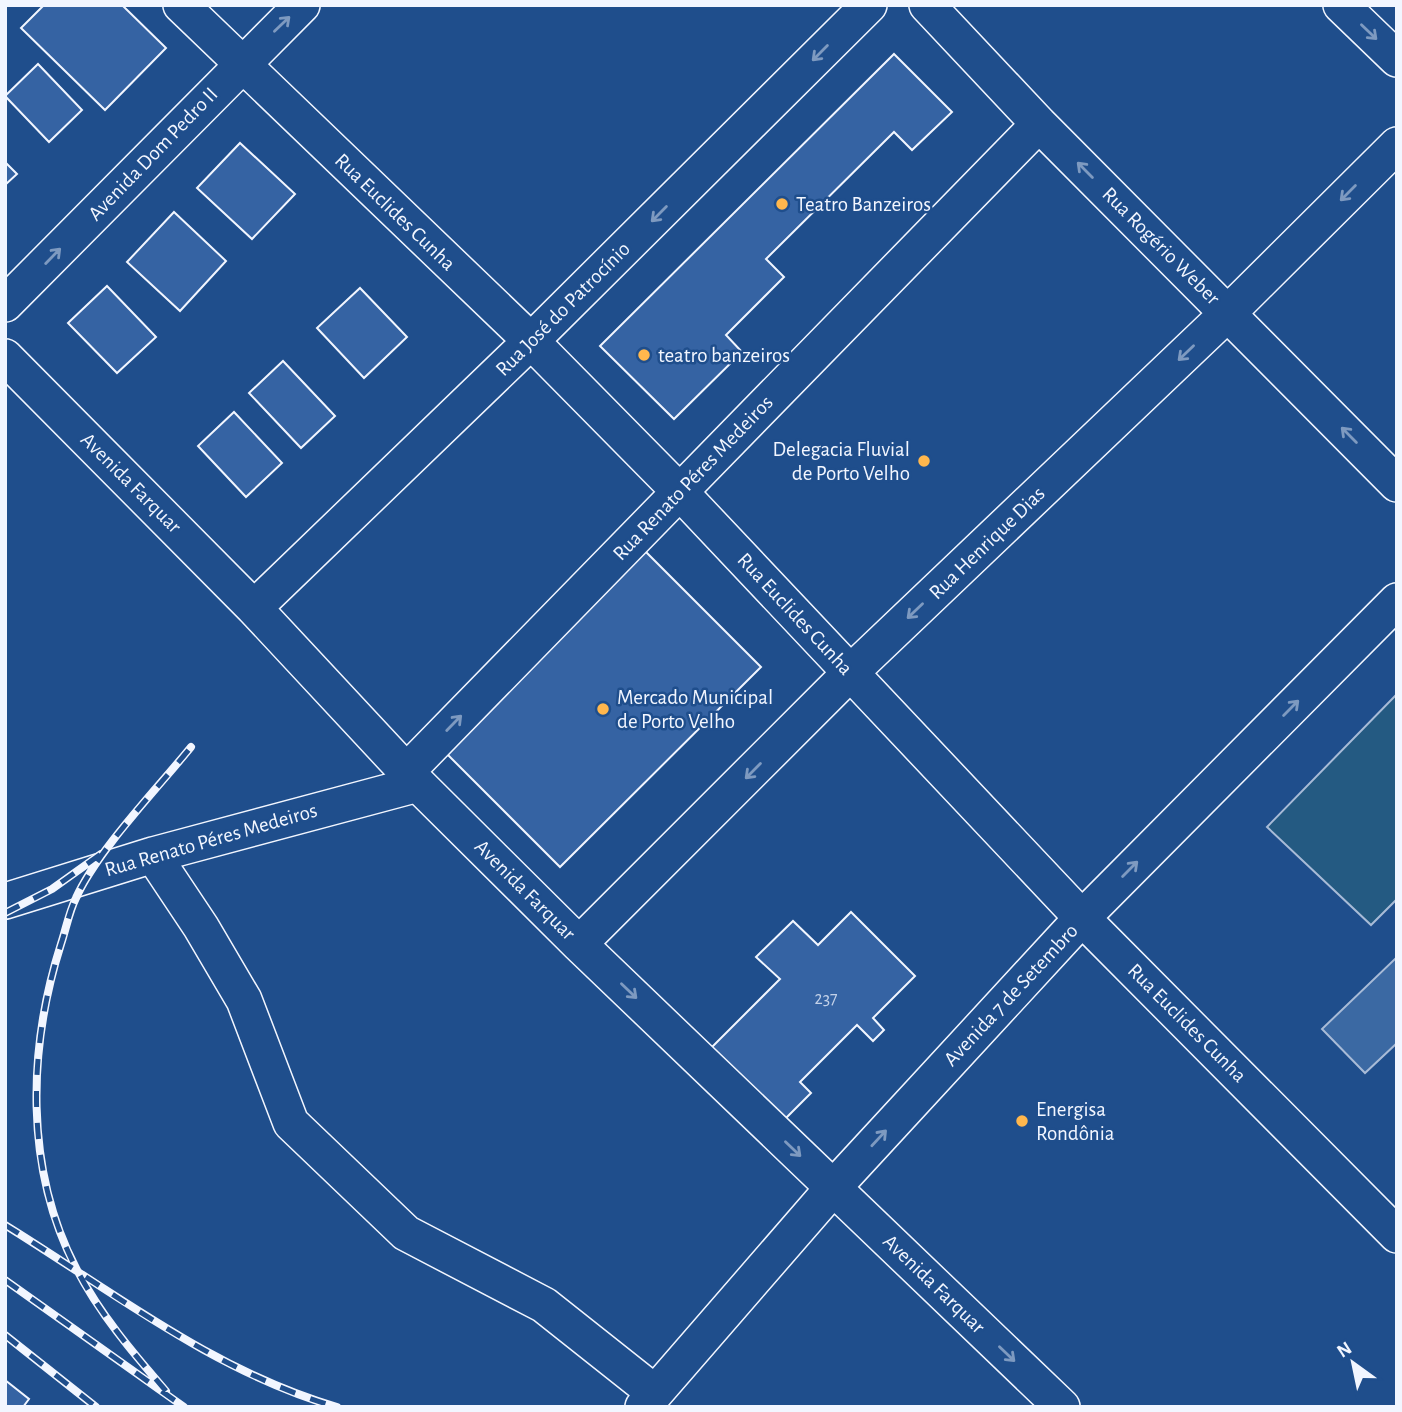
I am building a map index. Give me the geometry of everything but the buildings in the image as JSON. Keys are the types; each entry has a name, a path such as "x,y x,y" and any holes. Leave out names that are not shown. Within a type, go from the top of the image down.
{"street":[{"name":"Rua Euclides Cunha","path":"181,5 240,65 531,341 680,492 1082,918 1397,1235"},
{"name":"Avenida Dom Pedro II","path":"5,304 302,5"},
{"name":"Rua José do Patrocínio","path":"254,608 531,341 869,5"},
{"name":"Rua Rogério Weber","path":"927,5 1039,124 1397,484"},
{"path":"1341,5 1397,59"},
{"name":"Rua Renato Péres Medeiros","path":"5,901 412,778 680,492 1039,124"},
{"name":"Rua Henrique Dias","path":"579,944 850,673 1228,313 1397,145"},
{"name":"Avenida Farquar","path":"5,357 254,608 412,778 579,944 1062,1407"},
{"name":"Avenida 7 de Setembro","path":"649,1400 833,1188 1082,918 1397,601"},
{"path":"153,855 201,927 244,1000 291,1123 406,1233 544,1305 649,1400"}],"shaded area":[{"path":"1397,694 1397,899 1371,925 1267,827"},
{"path":"1397,957 1397,1043 1365,1073 1322,1029"}],"railway":[{"path":"166,1391 95,1301 59,1230 47,1190 40,1149 38,1066 42,1024 50,984 76,898 98,860 191,747"},
{"path":"5,913 52,889 101,854"},
{"path":"5,1225 165,1328 249,1373 292,1392 337,1407"},
{"path":"5,1280 184,1407"},
{"path":"5,1335 96,1407"}],"place":[{"name":"Teatro Banzeiros","path":"782,204"},
{"name":"teatro banzeiros","path":"644,355"},
{"name":"Delegacia Fluvial de Porto Velho","path":"924,461"},
{"name":"Mercado Municipal de Porto Velho","path":"603,709"},
{"name":"Energisa Rondônia","path":"1022,1121"}]}
